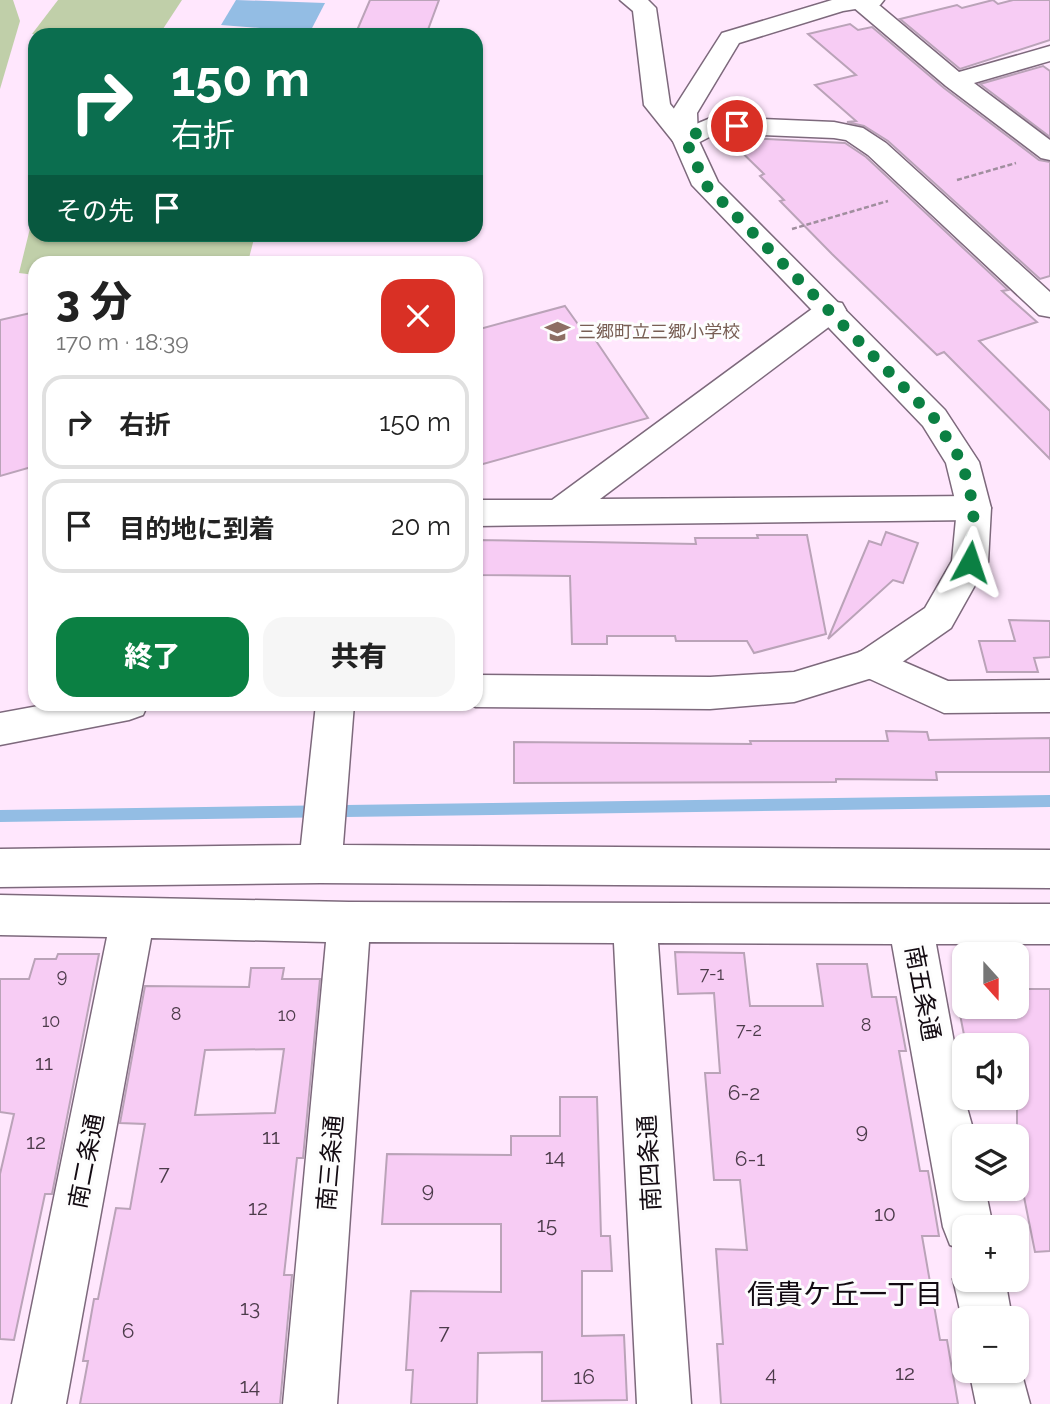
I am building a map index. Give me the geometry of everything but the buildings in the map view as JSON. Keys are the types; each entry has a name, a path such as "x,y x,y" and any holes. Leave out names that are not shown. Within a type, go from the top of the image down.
{"street":[{"path":"483,691 738,691 794,687 872,663 938,618 970,562 974,508 962,462 934,418 706,185 685,139 657,105 644,8 632,0"},
{"path":"685,139 684,114 730,38 867,1 955,81 1050,152"},
{"path":"955,81 1050,53"},
{"path":"685,139 713,125 834,130 854,134 877,149 1050,308"},
{"path":"559,512 831,310"},
{"path":"483,513 974,508"},
{"path":"872,663 944,697 1050,696"},
{"path":"0,729 93,711"},
{"path":"321,850 334,711"},
{"path":"0,868 321,850 1050,869"},
{"path":"0,915 349,922 1050,925"},
{"name":"南二条通","path":"38,1404 133,918"},
{"name":"南三条通","path":"310,1404 349,922"},
{"name":"南四条通","path":"635,922 664,1404"},
{"name":"南五条通","path":"910,924 966,1215"},
{"path":"999,1383 1003,1404"}],"path":[{"path":"786,231 1024,160"}],"green space":[{"path":"0,0 13,0 20,21 0,89"},
{"path":"58,0 182,0 164,28 37,28"},
{"path":"28,236 28,242 253,242 250,256 28,256 28,274 19,273"}],"water":[{"path":"236,0 325,3 312,28 221,25"}],"waterway":[{"path":"0,816 1050,801"}],"place":[{"name":"三郷町立三郷小学校","path":"558,331"}],"district":[{"name":"信貴ケ丘一丁目","path":"845,1294"}],"route":[{"path":"737,126 713,125 685,139 706,185 934,418 962,462 974,508 970,562"}]}
